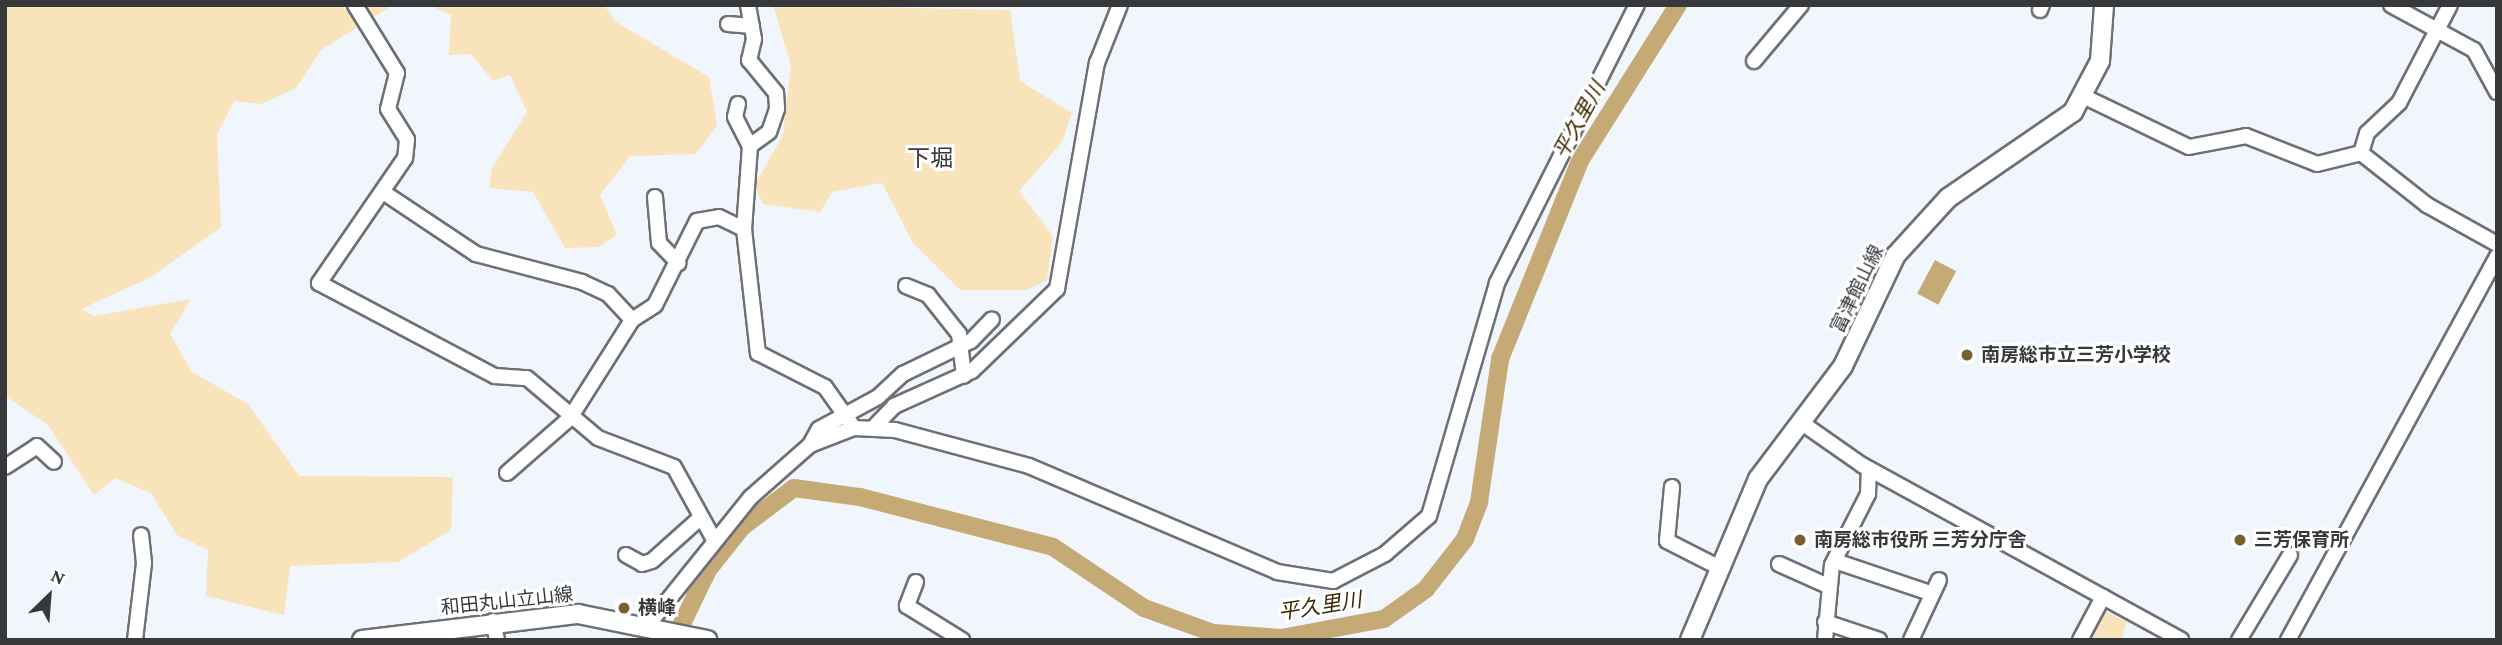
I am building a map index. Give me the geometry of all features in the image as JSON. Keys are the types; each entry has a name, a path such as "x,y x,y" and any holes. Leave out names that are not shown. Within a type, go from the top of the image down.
{"main road":[{"name":"富津館山線","path":"1690,640 1758,479 1843,366 1896,255 1918,227 1948,198 2055,129 2085,97 2100,61 2104,5"},
{"name":"和田丸山立山線","path":"362,640 493,621 578,614 652,626 708,640"}],"street":[{"path":"355,5 397,73 388,109 406,149 383,192 319,283 495,376 527,378 570,418 627,452 674,467 699,519 713,538"},
{"path":"748,5 752,26 749,60 776,93 777,109 769,132 750,146"},
{"path":"874,427 894,406 964,376 1057,289 1097,63 1120,5"},
{"path":"652,626 713,538 751,497 810,445 854,428 874,427 950,442 1029,467 1277,572 1333,581 1385,554 1429,516 1497,283 1637,5"},
{"path":"1754,61 1801,5"},
{"path":"2391,5 2474,50 2497,92"},
{"path":"2361,153 2367,133 2399,103 2450,5"},
{"path":"728,24 752,26"},
{"path":"2085,97 2189,147 2246,136 2317,164 2361,153"},
{"path":"738,104 735,117 750,146 744,229 758,353 825,387 848,414 854,428"},
{"path":"2361,153 2427,205 2497,244"},
{"path":"383,192 475,254 582,282 608,294 632,320"},
{"path":"655,197 659,243 678,263"},
{"path":"507,473 570,418 632,320 655,305 697,221 709,215 744,229"},
{"path":"2288,640 2497,256"},
{"path":"906,286 928,295 962,343 964,376"},
{"path":"810,445 816,432 848,414 903,374 962,343 992,319"},
{"path":"1802,423 1869,469 2181,640"},
{"path":"5,467 37,446 54,462"},
{"path":"1825,640 1828,586 1835,561 1868,491 1869,469"},
{"path":"1868,491 1894,483"},
{"path":"1672,487 1667,541 1720,568"},
{"path":"626,555 642,564 652,561 699,519"},
{"path":"135,640 144,564 141,535"},
{"path":"2239,640 2290,555"},
{"path":"1835,561 1930,593"},
{"path":"1779,564 1828,586"},
{"path":"1911,640 1930,593 1939,580"},
{"path":"916,582 907,606 962,640"},
{"path":"2080,640 2103,597"},
{"path":"493,621 497,640"},
{"path":"1825,622 1879,640"}],"shaded area":[{"path":"5,5 393,5 321,50 296,88 261,104 234,101 217,135 221,227 151,277 81,309 93,316 191,299 170,334 192,372 248,404 299,476 453,477 451,530 398,562 290,566 284,615 206,596 208,550 177,535 151,493 115,478 94,495 48,425 5,396"},
{"path":"429,5 604,5 616,22 709,77 717,125 696,154 630,156 600,195 617,235 598,247 565,248 533,192 489,188 492,168 527,112 510,75 493,81 471,54 449,55 451,15"},
{"path":"773,5 1010,10 1020,81 1072,113 1062,142 1019,191 1053,236 1047,280 1027,290 960,290 913,243 882,183 832,192 820,212 763,204 754,186 783,135 791,66"},
{"path":"1935,260 1956,271 1938,305 1917,294"},
{"path":"2105,611 2127,622 2121,640 2091,640"}],"waterway":[{"name":"平久里川","path":"674,640 708,570 742,527 794,488 860,497 1053,547 1144,608 1213,633 1281,638 1384,619 1426,589 1465,539 1479,502 1500,359 1581,159 1678,5"}],"place":[{"name":"南房総市立三芳小学校","path":"1967,355"},
{"name":"南房総市役所 三芳分庁舎","path":"1800,540"},
{"name":"三芳保育所","path":"2240,540"},
{"name":"横峰","path":"624,608"}],"district":[{"name":"下堀","path":"930,158"}]}
